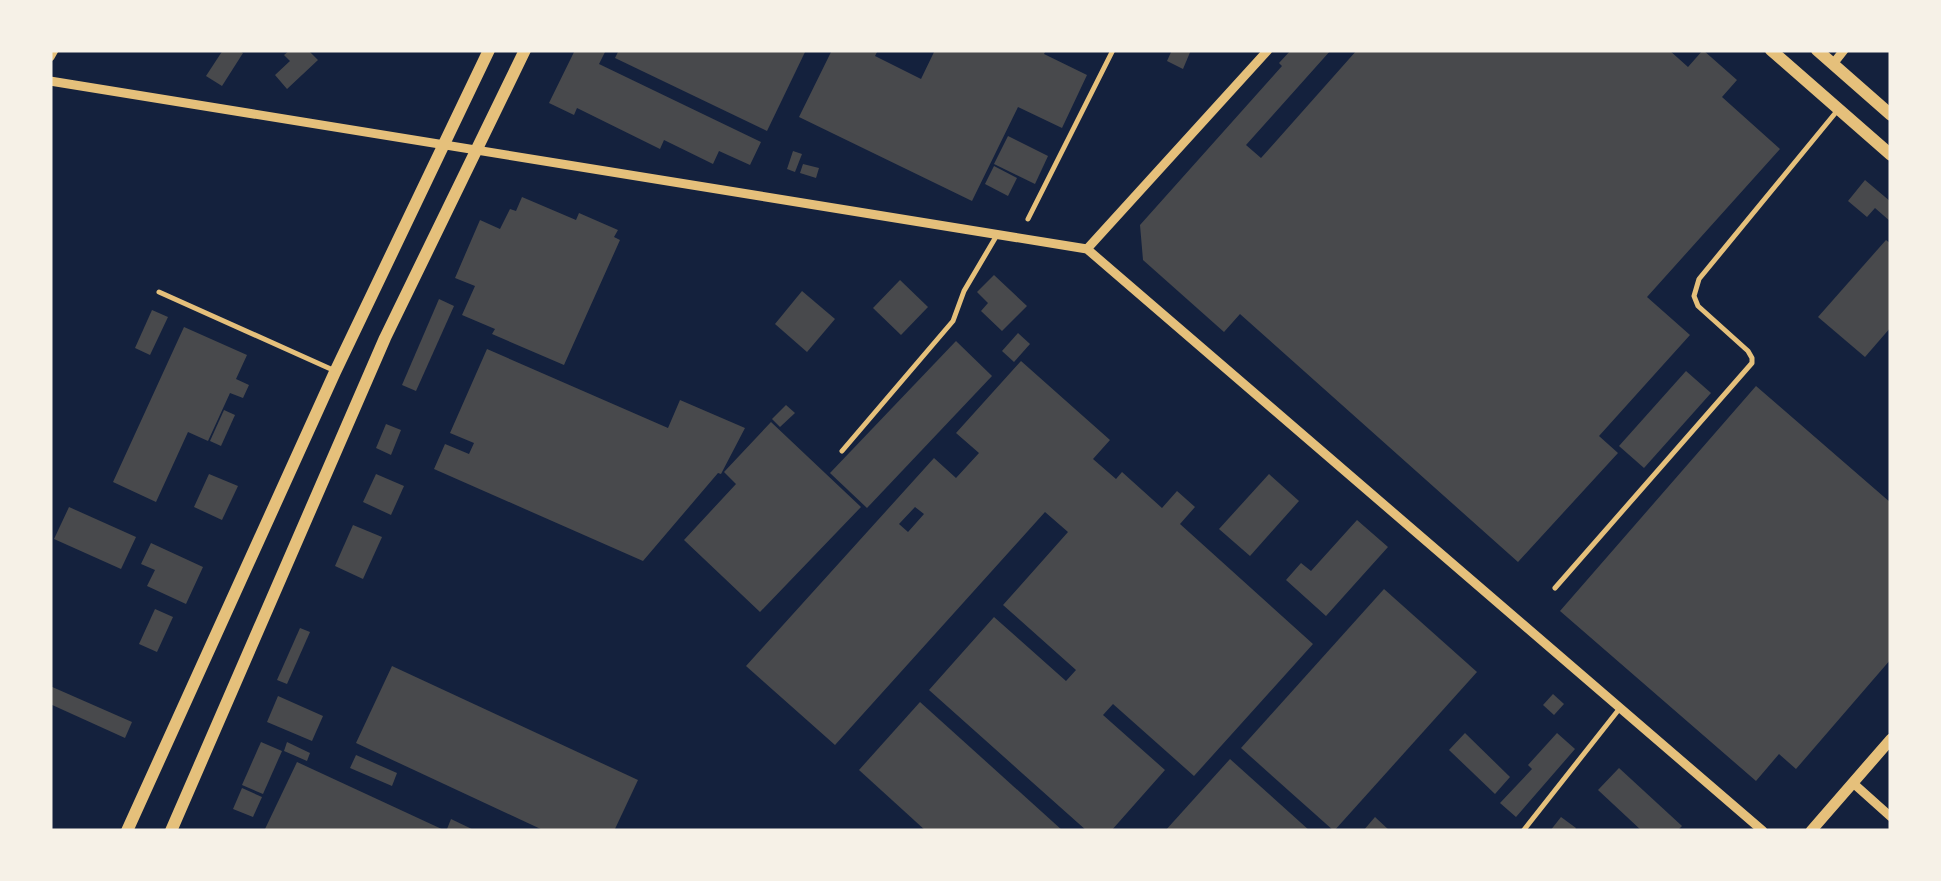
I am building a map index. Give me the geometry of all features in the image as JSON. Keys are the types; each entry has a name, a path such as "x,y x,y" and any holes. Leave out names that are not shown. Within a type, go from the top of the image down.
{"main road":[{"path":"127,831 335,372 489,50"},
{"path":"171,831 377,356 525,50"},
{"path":"1771,50 1891,155"},
{"path":"1817,50 1891,115"}],"street":[{"path":"50,56 54,50"},
{"path":"1086,249 1268,50"},
{"path":"1832,64 1844,50"},
{"path":"50,82 1086,249 1763,831"},
{"path":"1811,831 1891,740"},
{"path":"1853,782 1891,817"}],"lane":[{"path":"1028,219 1113,50"},
{"path":"1556,588 1752,363 1748,351 1698,306 1695,290 1699,279 1839,109"},
{"path":"842,451 954,321 964,290 997,234"},
{"path":"159,292 335,372"},
{"path":"1523,831 1620,708"}],"building":[{"path":"223,50 243,53 222,86 206,76"},
{"path":"290,50 308,50 318,60 287,89 275,75 290,61 284,55"},
{"path":"575,50 606,50 599,64 761,142 750,165 719,151 713,164 664,140 660,149 577,108 574,115 549,103"},
{"path":"619,50 806,50 767,131 615,58"},
{"path":"832,50 878,50 875,56 921,79 935,50 1046,50 1044,54 1087,75 1062,128 1018,107 972,201 799,117"},
{"path":"1172,50 1191,50 1183,69 1167,61"},
{"path":"1291,50 1331,50 1246,145 1261,158 1357,50 1669,50 1688,67 1703,50 1737,80 1722,97 1780,149 1647,297 1690,335 1599,436 1618,453 1518,562 1240,314 1224,332 1143,260 1140,225 1282,66 1279,63"},
{"path":"1008,136 1048,156 1035,184 994,164"},
{"path":"793,151 802,154 795,172 787,169"},
{"path":"803,164 819,168 816,178 800,173"},
{"path":"994,166 1017,178 1008,196 985,184"},
{"path":"1865,180 1891,202 1891,222 1875,208 1867,217 1848,201"},
{"path":"522,197 576,220 579,213 618,230 614,237 620,240 564,365 492,334 495,329 462,315 475,286 455,278 480,220 500,229 510,209 516,211"},
{"path":"1886,240 1891,244 1891,327 1865,357 1818,317"},
{"path":"994,275 1027,306 1002,331 981,311 988,303 977,292"},
{"path":"900,280 928,307 901,335 873,308"},
{"path":"802,291 835,319 807,352 775,324"},
{"path":"439,299 454,306 416,391 402,385"},
{"path":"152,310 168,317 150,355 135,348"},
{"path":"184,327 247,355 236,379 249,385 243,398 230,393 208,441 188,432 156,502 113,482"},
{"path":"1018,333 1030,344 1014,362 1002,351"},
{"path":"956,341 992,376 867,508 830,473"},
{"path":"487,349 668,428 680,400 745,428 721,474 643,561 434,469 445,444 469,454 474,443 450,433"},
{"path":"1021,361 1110,440 1093,459 1116,479 1122,472 1162,508 1177,491 1195,507 1180,524 1313,644 1194,776 1113,704 1103,715 1165,770 1111,831 1087,831 929,690 994,617 1066,681 1076,670 1003,605 1068,532 1045,512 835,745 746,666 934,458 956,478 979,453 956,433","holes":["915,507 924,514 908,532 899,524"]},
{"path":"1686,371 1711,393 1644,468 1619,446"},
{"path":"1756,386 1891,503 1891,659 1796,769 1779,754 1756,781 1560,611"},
{"path":"786,405 795,413 780,427 772,419"},
{"path":"224,410 235,415 221,446 210,441"},
{"path":"771,422 861,507 760,612 684,540 736,484 724,472"},
{"path":"386,424 401,430 391,455 376,448"},
{"path":"209,474 238,486 222,520 194,507"},
{"path":"376,474 404,486 391,515 363,502"},
{"path":"1269,474 1299,501 1250,556 1219,529"},
{"path":"69,507 136,537 121,569 54,539"},
{"path":"1357,520 1388,547 1326,616 1286,580 1301,563 1311,571"},
{"path":"353,525 382,537 363,579 335,566"},
{"path":"151,543 203,567 186,604 147,586 155,570 141,564"},
{"path":"1384,589 1477,672 1334,831 1241,748"},
{"path":"155,609 173,617 157,652 139,644"},
{"path":"300,628 310,632 287,684 277,680"},
{"path":"392,666 638,780 614,831 545,831 356,743"},
{"path":"50,686 132,722 125,738 50,704"},
{"path":"1553,694 1564,704 1554,715 1543,705"},
{"path":"278,696 323,716 312,741 267,722"},
{"path":"920,702 1063,831 926,831 859,770"},
{"path":"1465,733 1510,777 1495,794 1449,750"},
{"path":"1557,733 1575,749 1516,817 1500,803 1532,769 1528,765"},
{"path":"261,742 282,751 263,794 242,785"},
{"path":"287,742 310,753 307,761 284,751"},
{"path":"356,755 397,773 392,786 350,768"},
{"path":"1230,759 1310,831 1165,831"},
{"path":"297,762 446,831 269,831 265,829"},
{"path":"1619,768 1682,826 1677,831 1642,831 1598,790"},
{"path":"242,788 262,797 253,817 233,809"},
{"path":"1375,817 1390,831 1363,831"},
{"path":"1561,817 1576,828 1574,831 1550,831"},
{"path":"451,819 476,831 447,829"}]}
